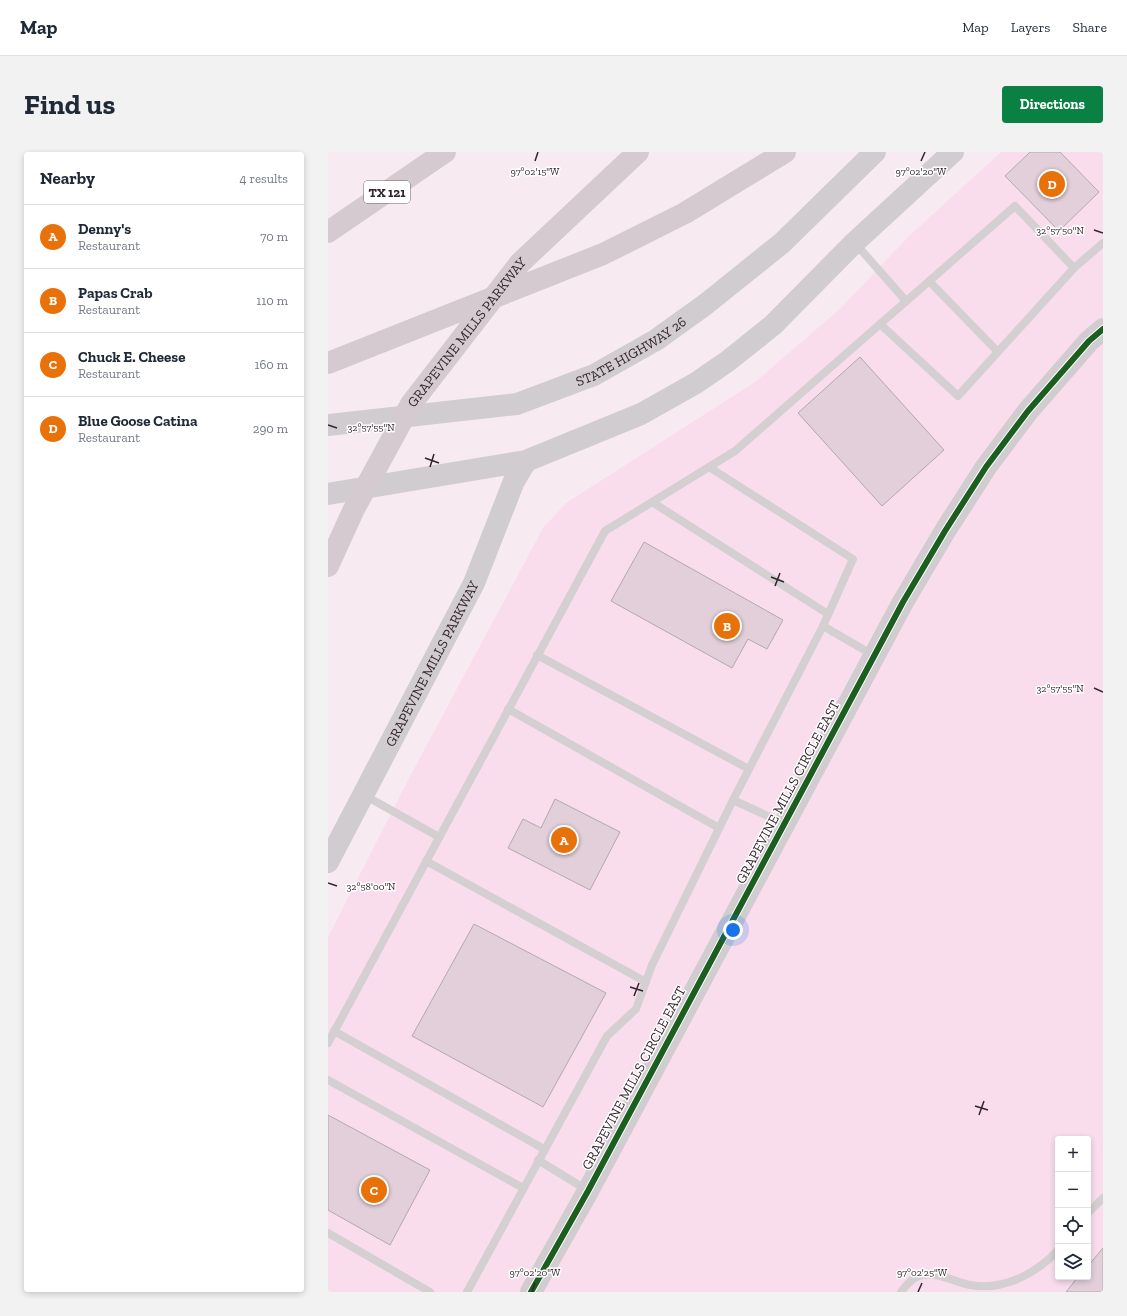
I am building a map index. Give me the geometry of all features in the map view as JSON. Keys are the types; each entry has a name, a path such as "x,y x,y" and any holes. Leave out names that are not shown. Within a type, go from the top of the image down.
{"highway":[{"name":"TX 121","path":"328,232 445,152"},
{"name":"GRAPEVINE MILLS PARKWAY","path":"328,566 354,509 411,404 520,263 638,152"},
{"path":"328,363 603,254 685,213 785,152"}],"main road":[{"name":"STATE HIGHWAY 26","path":"328,425 517,404 594,375 656,340 706,304 782,243 816,208 875,152"},
{"path":"328,494 526,461 641,414 696,383 728,361 773,325 855,242 953,152"},
{"name":"GRAPEVINE MILLS CIRCLE EAST","path":"531,1292 588,1191 874,655 945,531 986,467 1028,411 1090,341 1103,329"},
{"name":"GRAPEVINE MILLS PARKWAY","path":"328,862 474,583 514,481 526,461"}],"lane":[{"path":"328,1043 438,837 605,531 735,451 1015,206 1074,268"},
{"path":"855,242 906,301"},
{"path":"880,324 958,396 1074,268 1103,243"},
{"path":"929,281 998,352"},
{"path":"467,1292 607,1036 636,1009 652,965 733,800 823,626 853,560 709,467"},
{"path":"652,502 828,614"},
{"path":"823,626 874,655"},
{"path":"538,655 749,769"},
{"path":"508,709 719,828"},
{"path":"364,795 438,837"},
{"path":"733,800 784,824"},
{"path":"426,861 646,982"},
{"path":"334,1031 544,1149"},
{"path":"328,1080 523,1188"},
{"path":"538,1160 588,1191"},
{"path":"1091,1210 1103,1198"},
{"path":"328,1233 430,1292"},
{"path":"901,1292 914,1278 922,1275 934,1275 970,1285 994,1286 1011,1282 1032,1271 1055,1252"}],"shaded area":[{"path":"1001,152 1103,152 1103,1292 328,1292 328,937 407,782 543,528 566,503 755,382 841,308 909,236"}],"building":[{"path":"1030,152 1060,152 1099,192 1059,231 1005,176"},
{"path":"860,357 944,450 882,506 798,413"},
{"path":"644,542 783,620 767,649 748,639 732,668 611,601"},
{"path":"555,799 620,832 590,890 508,848 523,819 541,828"},
{"path":"474,924 606,993 543,1107 412,1036"},
{"path":"328,1115 430,1170 390,1245 328,1210"},
{"path":"1103,1248 1103,1292 1066,1292 1076,1280 1091,1280 1091,1262"}],"cycle path":[{"path":"531,1292 588,1191 903,602 945,531 986,467 1028,411 1089,341 1103,329"}],"place":[{"name":"Blue Goose Catina","path":"1052,184"},
{"name":"Papas Crab","path":"727,626"},
{"name":"Denny's","path":"564,840"},
{"name":"Chuck E. Cheese","path":"374,1190"}]}
